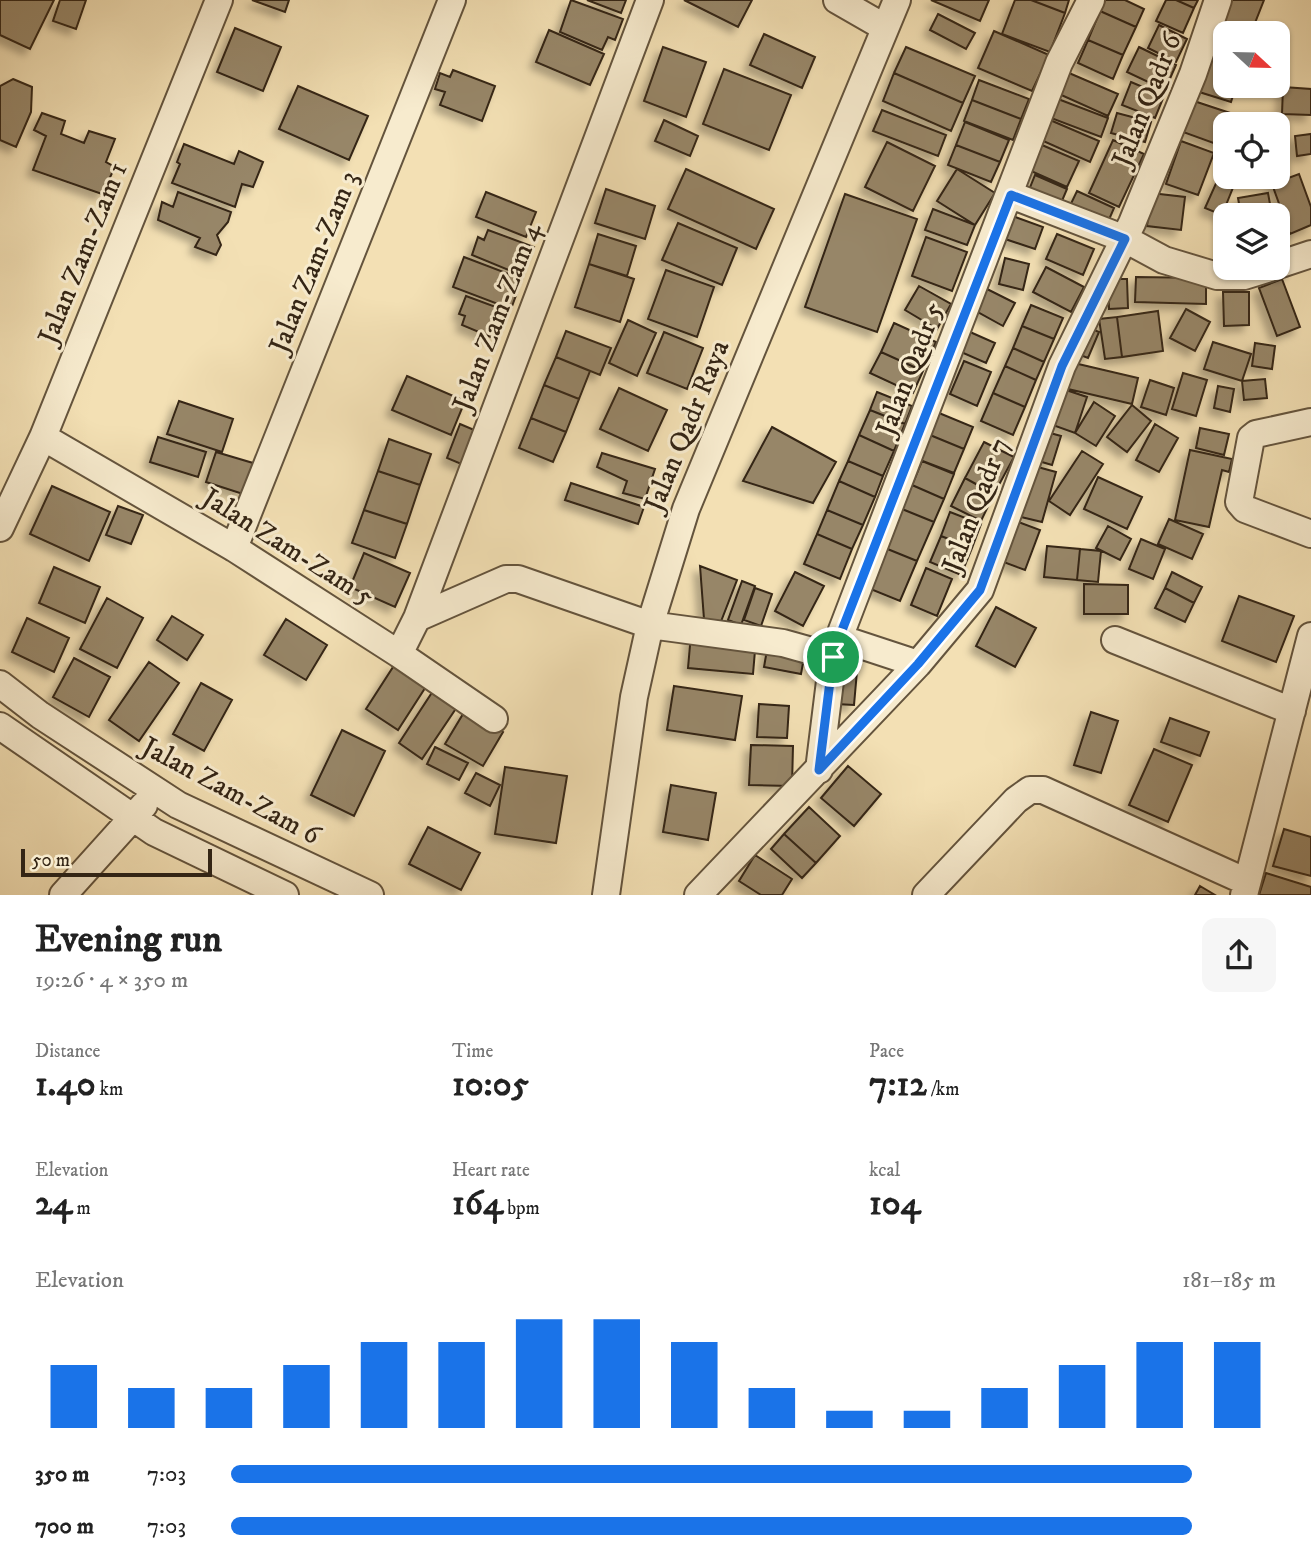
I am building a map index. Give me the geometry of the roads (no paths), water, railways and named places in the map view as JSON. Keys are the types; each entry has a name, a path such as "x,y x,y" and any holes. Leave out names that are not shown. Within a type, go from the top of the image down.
{"street":[{"name":"Jalan Zam-Zam 1","path":"0,528 43,437 219,0"},
{"name":"Jalan Zam-Zam 3","path":"234,548 452,0"},
{"name":"Jalan Zam-Zam 4","path":"399,654 417,618 650,0"},
{"path":"838,0 884,27"},
{"name":"Jalan Qadr Raya","path":"606,895 634,697 650,625 686,509 897,0"},
{"name":"Jalan Qadr 5","path":"819,770 836,648 1011,195 1059,63 1090,0"},
{"name":"Jalan Qadr 6","path":"1128,231 1193,74 1218,0"},
{"path":"1011,195 1128,231 1164,260 1213,275"},
{"name":"Jalan Qadr 7","path":"698,895 918,664 980,590 1062,366 1128,231"},
{"path":"1290,261 1311,254"},
{"path":"1311,422 1256,434 1251,438 1238,502 1245,509 1311,534"},
{"name":"Jalan Zam-Zam 5","path":"43,437 234,548 399,654 494,719"},
{"path":"417,618 506,579 518,579 650,625 836,648 918,664"},
{"path":"926,895 1016,800 1030,790 1043,790 1246,888 1311,636"},
{"path":"1115,640 1292,711"},
{"name":"Jalan Zam-Zam 6","path":"0,684 40,715 178,804 370,895"},
{"path":"0,726 132,819 285,895"},
{"path":"63,895 132,819 154,790"}]}
